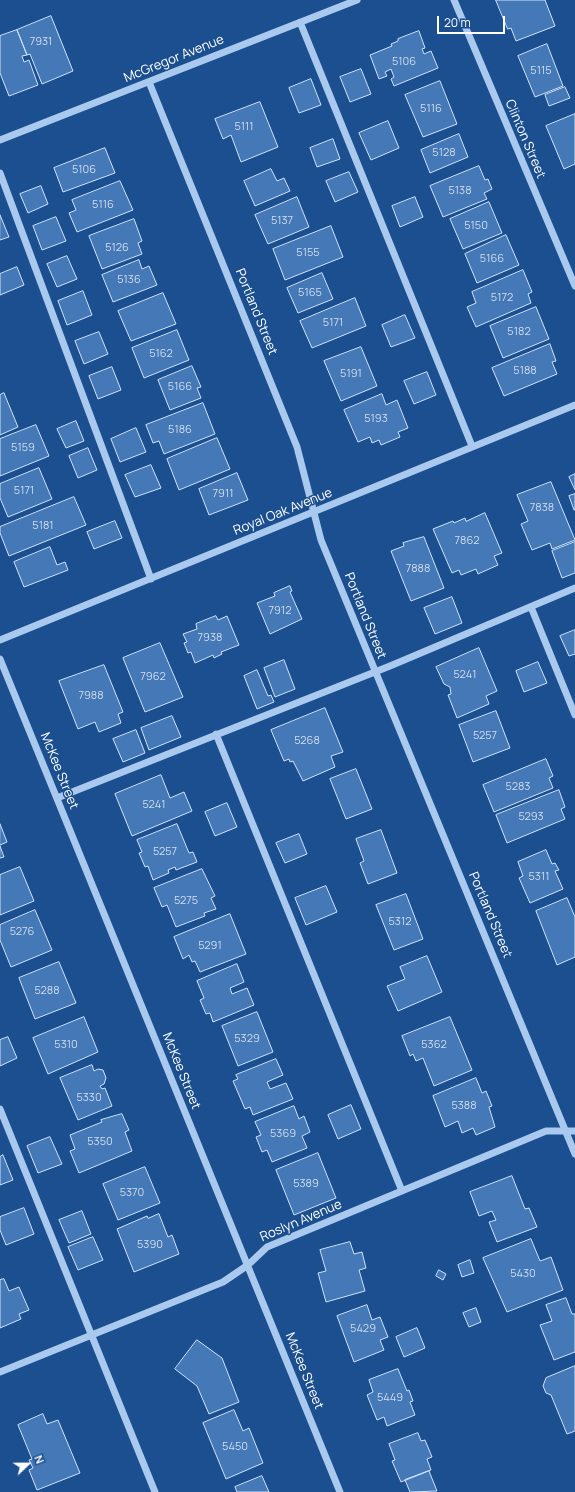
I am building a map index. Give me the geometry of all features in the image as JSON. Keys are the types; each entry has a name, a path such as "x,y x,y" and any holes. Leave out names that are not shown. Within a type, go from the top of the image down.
{"street":[{"name":"McGregor Avenue","path":"0,140 356,0"},
{"name":"Clinton Street","path":"454,0 575,286"},
{"path":"300,22 472,446"},
{"name":"Portland Street","path":"149,82 297,447 321,540 575,1154"},
{"path":"0,173 151,579"},
{"name":"Royal Oak Avenue","path":"0,640 575,405"},
{"path":"57,798 375,671 575,588"},
{"path":"531,607 575,715"},
{"name":"McKee Street","path":"0,659 340,1492"},
{"path":"216,734 402,1191"},
{"path":"0,1109 155,1492"},
{"name":"Roslyn Avenue","path":"0,1372 224,1282 248,1265 267,1247 546,1131 575,1131"}],"building":[{"path":"496,0 545,0 555,26 516,41 511,28 508,29"},
{"path":"51,16 73,71 42,84 30,54 27,55 17,30"},
{"path":"17,30 27,55 22,56 24,62 29,60 38,85 9,96 0,73 0,36"},
{"path":"419,31 425,48 422,49 424,54 431,51 438,68 394,86 391,79 394,77 391,69 385,72 387,76 379,79 370,55 392,46 391,44 398,41 398,39"},
{"path":"547,44 563,86 535,97 518,56"},
{"path":"361,69 371,94 350,102 340,77"},
{"path":"311,79 321,105 299,113 289,88"},
{"path":"440,81 457,124 423,137 405,95"},
{"path":"565,87 570,98 549,106 545,95"},
{"path":"260,102 278,147 241,162 231,135 223,139 215,119"},
{"path":"575,114 575,164 564,169 546,126"},
{"path":"388,121 399,148 371,160 359,133"},
{"path":"459,134 468,157 430,173 421,150"},
{"path":"333,139 340,159 317,167 310,148"},
{"path":"105,148 115,173 63,192 54,168"},
{"path":"479,166 485,180 488,179 492,189 484,193 487,199 443,217 430,186"},
{"path":"271,169 277,181 284,178 290,191 255,206 244,181"},
{"path":"349,172 358,192 335,202 326,181"},
{"path":"120,181 133,210 77,232 69,213 76,210 72,200"},
{"path":"41,186 48,204 28,213 20,194"},
{"path":"297,197 309,227 268,244 255,215"},
{"path":"415,197 423,217 400,227 392,206"},
{"path":"489,202 502,233 463,249 450,219"},
{"path":"0,215 9,237 0,240"},
{"path":"56,217 66,241 42,250 33,226"},
{"path":"134,219 142,241 138,243 142,254 102,269 89,236"},
{"path":"331,226 343,257 285,280 273,249"},
{"path":"506,235 519,265 477,283 465,254"},
{"path":"67,256 77,279 57,287 47,264"},
{"path":"139,260 142,269 149,266 157,285 113,302 102,275"},
{"path":"17,267 24,285 0,295 0,274"},
{"path":"523,270 532,292 528,294 531,303 476,327 467,307 476,303 472,292"},
{"path":"322,273 333,299 298,313 287,288"},
{"path":"83,291 92,315 67,325 58,301"},
{"path":"163,293 176,324 131,341 118,311"},
{"path":"355,298 366,326 312,348 300,321"},
{"path":"536,307 549,339 503,358 490,326"},
{"path":"405,315 415,338 391,347 382,325"},
{"path":"177,330 189,360 144,378 132,348"},
{"path":"99,332 108,354 84,364 75,341"},
{"path":"550,344 556,361 552,362 557,374 504,396 492,368"},
{"path":"361,347 377,386 341,401 324,361"},
{"path":"192,366 201,387 197,388 201,398 170,410 158,380"},
{"path":"112,367 121,390 98,399 89,376"},
{"path":"427,372 436,395 414,404 404,381"},
{"path":"4,393 18,427 0,435 0,395"},
{"path":"382,394 386,405 397,400 408,428 398,432 400,437 381,445 379,440 372,443 370,437 358,442 344,410"},
{"path":"203,403 215,434 164,454 159,441 153,443 146,425"},
{"path":"76,421 84,441 66,448 57,429"},
{"path":"36,425 49,456 0,476 0,439"},
{"path":"136,428 146,452 120,462 111,439"},
{"path":"217,438 230,469 179,490 167,459"},
{"path":"88,448 97,470 78,478 69,456"},
{"path":"151,465 161,488 135,497 125,475"},
{"path":"39,468 52,499 8,517 0,498 0,484"},
{"path":"237,473 248,500 209,515 199,489"},
{"path":"575,474 575,490 569,477"},
{"path":"551,482 575,540 552,549 550,543 532,550 521,524 528,521 517,495"},
{"path":"575,494 575,510 574,510 569,496"},
{"path":"74,497 86,525 9,556 0,533 0,527"},
{"path":"485,513 502,553 494,556 498,565 478,574 476,569 461,575 459,570 452,573 433,529 465,518 466,521"},
{"path":"115,521 122,538 94,549 87,532"},
{"path":"424,537 444,588 411,601 391,551 404,546 403,543"},
{"path":"575,542 575,573 562,578 552,551"},
{"path":"50,547 57,565 65,562 68,570 24,587 14,562"},
{"path":"290,586 292,591 290,592 302,619 270,634 257,603 275,596 274,593"},
{"path":"452,597 462,623 435,634 424,608"},
{"path":"216,616 218,620 227,616 239,645 221,652 222,654 214,658 213,655 195,663 191,652 188,653 184,643 187,642 183,634 197,629 196,624"},
{"path":"575,630 575,654 569,656 560,636"},
{"path":"160,643 183,697 145,712 123,658"},
{"path":"479,648 497,691 486,696 489,704 457,718 448,695 451,694 450,687 444,684 436,667"},
{"path":"284,660 295,689 275,697 264,668"},
{"path":"538,662 547,683 524,692 516,671"},
{"path":"104,665 123,712 118,714 121,723 99,732 95,722 78,729 59,681"},
{"path":"257,670 268,696 271,695 274,702 257,709 244,676"},
{"path":"325,708 343,752 331,756 335,767 303,781 293,761 290,762 289,759 284,761 271,730"},
{"path":"496,711 510,748 473,762 459,725"},
{"path":"172,716 181,737 149,750 141,728"},
{"path":"136,730 145,753 123,762 113,739"},
{"path":"546,759 553,776 549,778 553,788 494,812 483,785"},
{"path":"356,769 372,809 346,819 330,779"},
{"path":"161,775 170,798 184,792 192,811 132,836 115,794"},
{"path":"559,790 565,807 561,809 565,819 507,843 496,815"},
{"path":"227,803 237,827 215,836 205,812"},
{"path":"0,824 7,842 0,845"},
{"path":"177,824 189,853 193,852 197,862 176,870 175,867 168,870 169,873 153,880 148,866 145,867 139,853 142,852 137,840"},
{"path":"381,830 397,873 368,884 360,863 364,861 356,839"},
{"path":"299,834 307,854 285,863 276,843"},
{"path":"0,846 4,857 0,858"},
{"path":"546,850 552,864 555,863 559,870 555,871 563,889 530,903 519,878 523,876 518,862"},
{"path":"20,867 34,901 0,915 0,875"},
{"path":"202,869 215,896 211,898 216,909 204,913 205,916 176,927 167,905 162,907 154,888"},
{"path":"326,886 337,912 306,925 295,898"},
{"path":"406,894 423,939 394,950 376,905"},
{"path":"567,898 575,917 575,957 557,965 536,911"},
{"path":"35,910 52,950 11,967 0,940 0,925"},
{"path":"230,914 246,954 200,972 195,961 192,962 189,955 183,959 174,937"},
{"path":"427,956 442,992 398,1011 387,986 405,979 400,967"},
{"path":"59,962 76,1003 35,1019 19,978"},
{"path":"237,964 244,982 230,988 232,994 247,988 254,1005 213,1022 210,1013 206,1014 200,1000 204,998 197,981"},
{"path":"257,1012 273,1052 238,1066 222,1026"},
{"path":"84,1017 98,1052 48,1074 33,1038"},
{"path":"450,1017 472,1070 434,1086 423,1058 416,1061 413,1054 410,1056 402,1036"},
{"path":"8,1037 17,1058 0,1066 0,1040"},
{"path":"276,1059 283,1075 267,1082 270,1089 286,1083 293,1099 253,1115 250,1107 245,1109 233,1081 238,1079 236,1075"},
{"path":"92,1065 94,1071 98,1069 103,1070 106,1078 104,1084 100,1086 102,1089 105,1088 112,1106 78,1120 60,1078"},
{"path":"476,1078 482,1093 486,1091 492,1106 489,1107 495,1127 476,1135 473,1128 462,1133 458,1121 445,1127 433,1096"},
{"path":"351,1105 361,1129 338,1139 328,1115"},
{"path":"294,1106 299,1119 304,1116 310,1132 302,1136 307,1148 272,1162 267,1150 262,1152 256,1137 261,1135 255,1122"},
{"path":"122,1114 129,1130 125,1132 132,1151 79,1173 70,1151 75,1149 70,1135 102,1122 101,1120"},
{"path":"50,1137 62,1164 38,1173 27,1146"},
{"path":"318,1153 336,1198 294,1215 276,1170"},
{"path":"3,1155 13,1180 0,1185 0,1157"},
{"path":"145,1167 160,1203 118,1220 103,1184"},
{"path":"512,1176 525,1209 529,1208 537,1227 497,1242 489,1222 496,1220 492,1211 479,1216 470,1192"},
{"path":"24,1208 34,1234 6,1245 0,1230 0,1217"},
{"path":"82,1211 91,1234 69,1243 59,1220"},
{"path":"159,1214 168,1237 172,1235 179,1254 134,1272 117,1229 147,1216 148,1218"},
{"path":"93,1237 103,1260 78,1270 68,1247"},
{"path":"531,1239 540,1261 551,1257 563,1290 507,1312 483,1258"},
{"path":"350,1242 354,1254 362,1252 366,1268 359,1270 365,1291 326,1302 318,1273 326,1271 320,1250"},
{"path":"470,1260 474,1273 462,1277 458,1265"},
{"path":"439,1270 446,1274 443,1280 436,1276"},
{"path":"4,1279 9,1291 19,1287 29,1310 19,1314 21,1319 0,1328 0,1280"},
{"path":"566,1298 572,1314 575,1314 575,1352 554,1360 540,1325 552,1321 546,1305"},
{"path":"367,1305 372,1320 380,1317 388,1337 380,1340 384,1350 354,1362 337,1316"},
{"path":"476,1308 481,1322 469,1327 463,1313"},
{"path":"417,1328 425,1348 404,1357 396,1337"},
{"path":"197,1340 222,1358 239,1402 209,1414 197,1386 175,1369"},
{"path":"575,1366 575,1431 567,1434 551,1395 546,1393 543,1386 546,1378"},
{"path":"398,1369 407,1391 409,1390 413,1401 410,1402 415,1415 387,1426 384,1417 377,1420 367,1395 373,1392 369,1380"},
{"path":"234,1410 243,1431 249,1428 263,1463 226,1479 203,1423"},
{"path":"43,1414 47,1424 58,1420 80,1473 37,1490 29,1470 33,1468 29,1460 32,1459 18,1425"},
{"path":"418,1433 421,1441 425,1440 432,1457 427,1459 431,1470 401,1482 392,1461 395,1460 389,1444"},
{"path":"429,1471 437,1491 410,1492 405,1480"},
{"path":"262,1476 269,1492 237,1492 235,1487"}]}
